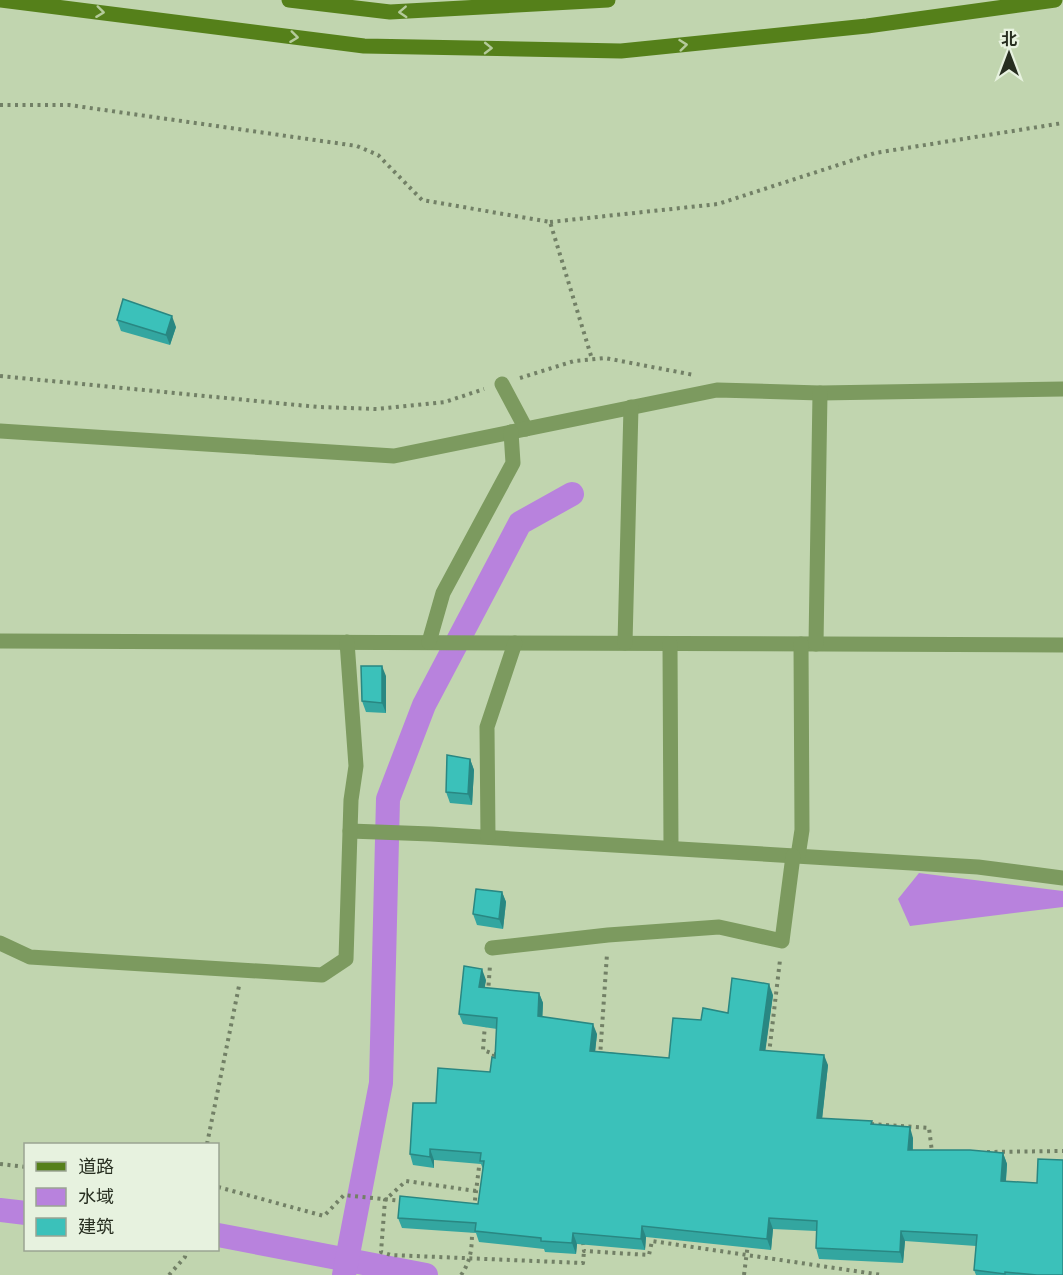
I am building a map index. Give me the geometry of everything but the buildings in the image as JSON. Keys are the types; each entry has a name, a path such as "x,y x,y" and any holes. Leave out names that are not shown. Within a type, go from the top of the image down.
{"main road":[{"path":"0,0 364,46 621,51 867,26 1054,0"},
{"path":"289,0 390,12 608,0"}],"street":[{"path":"429,642 443,593 513,463 518,430 501,384"},
{"path":"0,431 394,456 717,390 820,393 1063,389"},
{"path":"492,948 608,935 719,927 782,941 802,830 820,393"},
{"path":"625,643 631,407"},
{"path":"0,641 1063,645"},
{"path":"0,943 30,957 322,975 346,959 351,800 356,766 347,642"},
{"path":"488,837 487,727 515,643"},
{"path":"670,644 671,848"},
{"path":"350,831 488,837 978,867 1063,878"}],"path":[{"path":"0,105 69,105 357,146 378,155 422,200 550,222 718,204 875,153 1063,123"},
{"path":"550,222 592,359"},
{"path":"0,376 318,407 377,408 445,402 574,361 592,359 605,358 696,375"},
{"path":"607,1058 600,1057 608,935"},
{"path":"768,1062 782,941"},
{"path":"488,994 492,948"},
{"path":"207,1143 243,970"},
{"path":"486,1016 483,1050 494,1054 492,1065"},
{"path":"869,1124 929,1128 932,1152 944,1152"},
{"path":"980,1152 1063,1152"},
{"path":"474,1209 481,1156"},
{"path":"0,1164 24,1167"},
{"path":"476,1191 406,1181 385,1200 381,1252 391,1255 583,1263 583,1233"},
{"path":"219,1187 324,1216 344,1195 407,1202"},
{"path":"463,1208 485,1210"},
{"path":"461,1275 470,1258 473,1220"},
{"path":"584,1251 649,1256 652,1241 882,1275"},
{"path":"744,1275 748,1242"},
{"path":"169,1275 185,1257 186,1251"}],"water":[{"path":"919,873 1063,891 1063,907 910,926 898,899"}],"waterway":[{"path":"344,1275 381,1083 388,799 424,705 520,523 572,494"},
{"path":"0,1210 24,1213"},
{"path":"219,1235 426,1275"}]}
